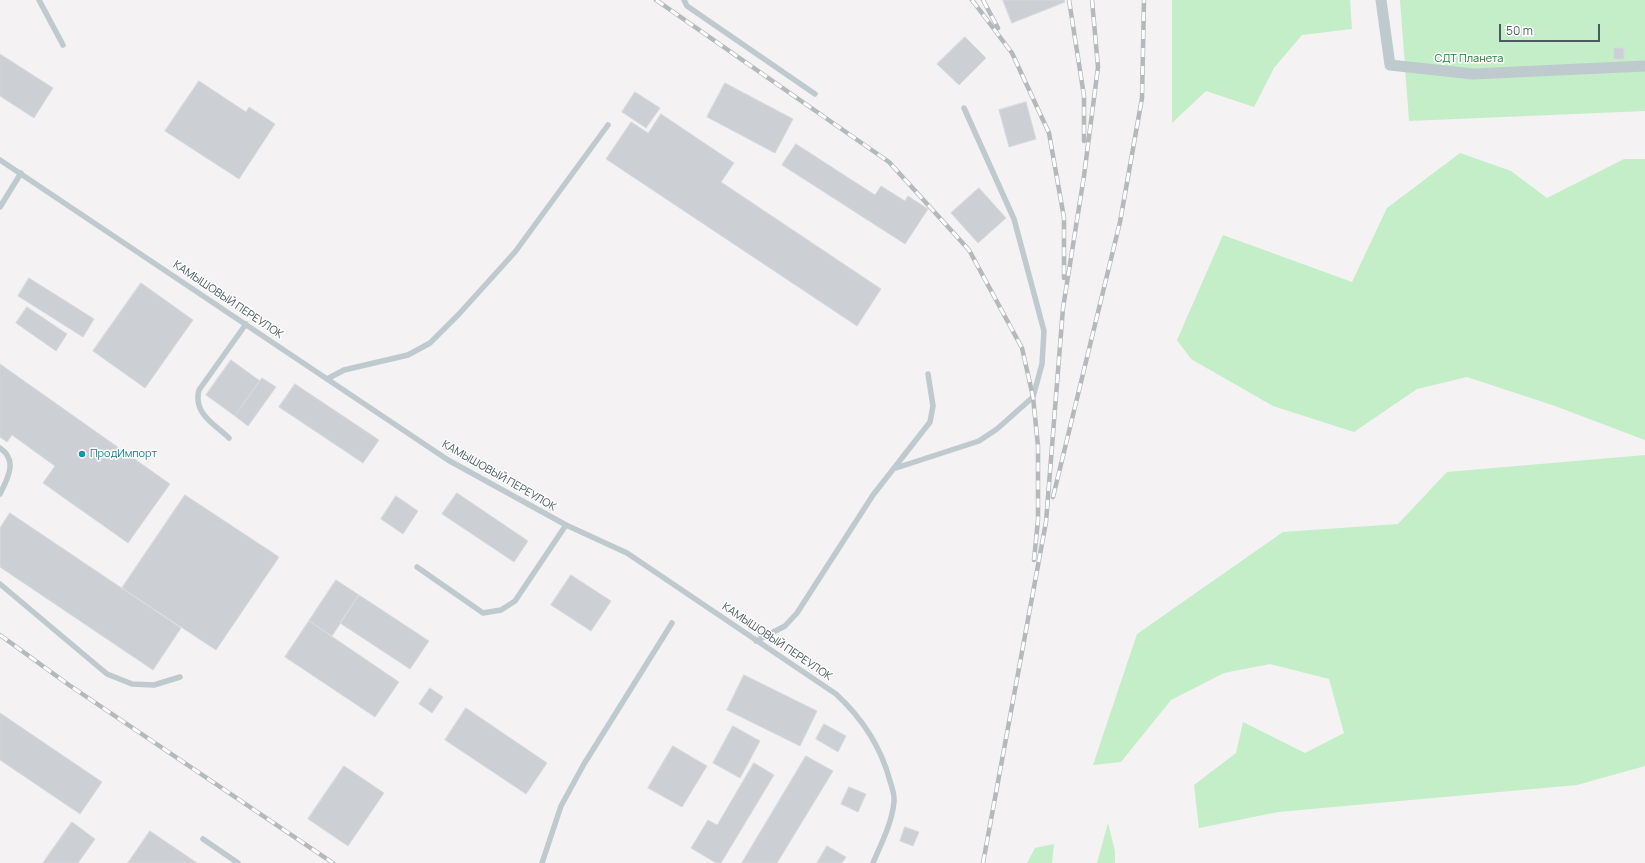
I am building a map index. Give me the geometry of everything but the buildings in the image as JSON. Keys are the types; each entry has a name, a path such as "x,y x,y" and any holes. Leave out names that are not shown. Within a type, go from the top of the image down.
{"street":[{"path":"1381,0 1390,65 1474,74 1645,66"}],"lane":[{"path":"39,0 63,45"},
{"path":"684,0 687,6 815,94"},
{"path":"896,468 979,441 997,429 1033,397 1042,364 1044,331 1014,219 964,108"},
{"path":"327,379 344,370 408,355 430,343 459,314 515,252 608,125"},
{"name":"КАМЫШОВЫЙ ПЕРЕУЛОК","path":"0,160 448,460 566,525 627,553 836,694 851,709 869,732 886,766 894,801 891,816 873,863"},
{"path":"0,207 20,173"},
{"path":"229,438 200,411 196,400 199,390 246,324"},
{"path":"756,640 785,626 796,613 873,494 896,468 930,422 933,406 928,374"},
{"path":"0,448 7,452 11,462 10,473 0,494"},
{"path":"417,567 483,613 502,610 515,601 566,525"},
{"path":"0,584 107,674 132,684 154,685 180,678"},
{"path":"542,863 564,800 584,764 672,623"},
{"path":"203,839 238,863"}],"green space":[{"path":"1172,0 1350,0 1352,29 1302,35 1274,68 1254,107 1206,91 1172,123"},
{"name":"СДТ Планета","path":"1400,0 1645,0 1645,111 1409,121"},
{"path":"1460,153 1511,171 1547,198 1624,159 1645,159 1645,440 1555,406 1467,377 1417,389 1354,432 1273,406 1191,359 1177,340 1223,235 1352,282 1387,208"},
{"path":"1645,455 1645,766 1577,785 1278,812 1199,828 1194,785 1236,753 1243,722 1305,753 1344,733 1329,679 1270,664 1224,673 1171,700 1121,762 1093,765 1137,634 1283,532 1398,524 1447,472"},
{"path":"1108,823 1115,851 1115,863 1097,863"},
{"path":"1054,844 1052,863 1027,863 1035,848"}],"railway":[{"path":"656,0 889,162 969,250 1022,348 1033,397 1038,446 1038,520 1034,560"},
{"path":"972,0 1012,53 1049,133 1064,218 1064,278"},
{"path":"983,0 998,28"},
{"path":"1069,0 1084,96 1084,141"},
{"path":"983,863 1046,522 1063,308 1084,176 1098,67 1092,0"},
{"path":"1053,497 1120,222 1142,98 1144,0"},
{"path":"0,635 69,685 333,863"}],"place":[{"name":"ПродИмпорт","path":"82,454"}]}
